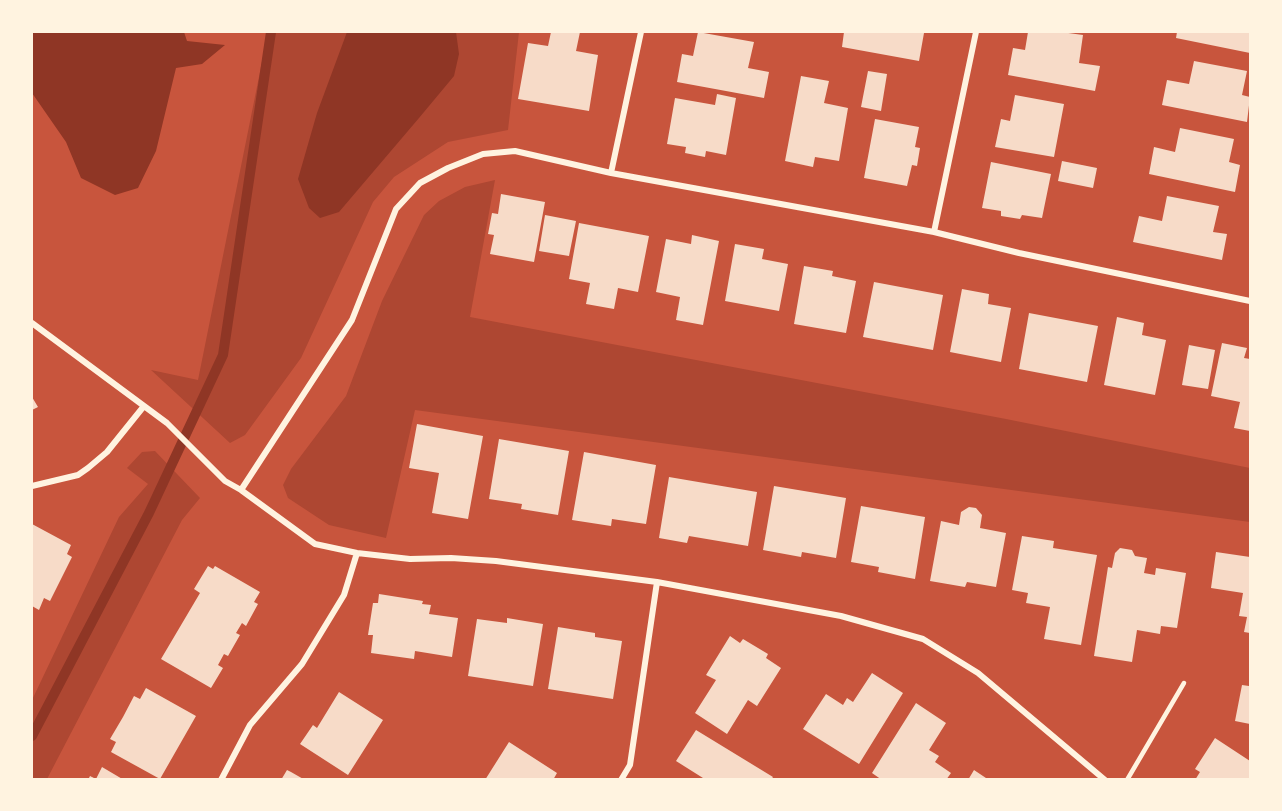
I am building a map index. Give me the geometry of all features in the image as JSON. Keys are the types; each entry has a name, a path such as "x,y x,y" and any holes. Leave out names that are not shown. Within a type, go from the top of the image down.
{"street":[{"path":"611,173 641,32"},
{"path":"934,232 976,32"},
{"path":"242,490 352,320 396,209 420,183 448,168 483,154 514,151 611,173 934,232 1019,253 1251,301"},
{"path":"32,323 167,423 225,482 242,490 315,544 357,553 410,559 451,558 496,561 657,582 841,616 923,639 978,673 1105,780"},
{"path":"32,486 78,475 88,468 107,452 144,406"},
{"path":"221,780 250,725 302,664 344,595 357,553"},
{"path":"621,780 630,765 657,582"}],"lane":[{"path":"1126,780 1184,682"}],"shaded area":[{"path":"32,32 184,32 187,41 225,45 202,64 176,68 156,151 138,188 115,195 81,178 66,142 32,93"},
{"path":"268,32 519,32 508,130 448,142 394,177 373,202 301,358 245,435 230,443 151,370 198,380"},
{"path":"347,32 456,32 459,54 454,76 419,118 339,212 320,218 309,208 298,179 317,113"},
{"path":"495,180 470,317 1250,468 1250,522 415,410 386,538 329,525 288,498 283,485 291,469 346,396 382,301 424,215 439,201 465,187"},
{"path":"155,451 200,498 182,520 47,779 32,779 32,700 119,517 148,484 127,468 142,452"}],"building":[{"path":"551,32 580,32 576,51 598,55 589,111 518,99 528,43 548,46"},
{"path":"698,32 754,42 748,68 769,72 764,98 677,82 682,54 693,56"},
{"path":"844,32 924,33 919,61 842,47"},
{"path":"1028,32 1083,35 1079,63 1100,66 1095,91 1008,75 1013,48 1025,50"},
{"path":"1177,32 1250,32 1250,53 1176,38"},
{"path":"1194,61 1247,71 1242,95 1250,97 1247,122 1162,105 1167,80 1189,84"},
{"path":"868,71 887,74 881,111 861,107"},
{"path":"801,76 829,81 824,103 848,108 839,161 815,157 813,167 785,161"},
{"path":"717,94 736,98 726,155 706,151 705,157 685,153 686,147 667,144 675,98 715,105"},
{"path":"1015,95 1064,104 1054,157 995,147 1001,119 1010,121"},
{"path":"875,119 919,127 915,147 920,148 917,166 912,165 907,186 864,178"},
{"path":"1180,128 1234,139 1229,162 1240,165 1235,192 1149,174 1154,147 1175,152"},
{"path":"1062,161 1097,168 1093,188 1058,181"},
{"path":"991,162 1051,174 1042,218 1022,215 1020,219 1001,216 1001,211 982,208"},
{"path":"501,194 545,202 534,262 490,254 494,235 488,234 492,213 498,214"},
{"path":"1167,196 1219,206 1213,232 1227,234 1222,260 1133,242 1139,216 1162,221"},
{"path":"545,215 576,221 569,256 539,251"},
{"path":"579,223 649,236 638,292 618,288 614,309 586,304 590,283 569,279"},
{"path":"692,235 719,241 703,325 676,320 680,297 656,292 666,239 691,244"},
{"path":"735,244 764,249 762,259 788,264 779,311 725,301"},
{"path":"804,266 833,271 832,276 856,281 846,333 794,324"},
{"path":"874,282 943,295 933,350 863,337"},
{"path":"962,289 989,294 988,304 1011,308 1001,362 950,352"},
{"path":"1029,313 1098,326 1087,382 1019,369"},
{"path":"1117,317 1144,323 1142,335 1166,340 1155,395 1104,385"},
{"path":"1222,343 1247,348 1244,358 1250,359 1250,431 1234,428 1240,402 1211,396"},
{"path":"1189,345 1215,350 1208,389 1182,385"},
{"path":"32,397 38,407 32,410"},
{"path":"417,424 483,436 468,519 432,513 439,473 409,468"},
{"path":"499,439 569,451 558,515 521,509 522,504 489,499"},
{"path":"584,452 656,465 646,524 612,519 611,526 572,520"},
{"path":"669,477 757,492 748,546 689,536 687,543 659,538"},
{"path":"774,486 846,498 836,558 802,552 801,557 763,550"},
{"path":"861,506 925,517 915,579 878,572 879,567 851,562"},
{"path":"969,507 976,508 982,515 980,528 1006,533 996,587 967,582 965,587 930,581 941,521 959,525 961,512"},
{"path":"32,524 71,545 67,554 72,557 50,601 44,598 39,610 32,606"},
{"path":"1022,536 1054,541 1053,548 1097,555 1081,645 1044,639 1050,607 1026,603 1028,593 1012,590"},
{"path":"1120,548 1132,550 1135,556 1147,558 1144,573 1155,575 1156,568 1186,573 1177,628 1161,626 1160,634 1137,630 1132,662 1094,656 1108,567 1112,568 1115,553"},
{"path":"1216,552 1250,557 1250,633 1244,632 1247,617 1239,616 1243,593 1211,588"},
{"path":"208,566 213,569 215,566 260,592 254,602 258,604 246,626 242,623 236,633 240,635 228,656 224,654 218,665 223,668 211,688 161,659 200,593 194,589"},
{"path":"379,594 423,601 422,604 431,605 429,614 458,618 452,657 415,651 414,659 371,653 373,635 368,635 373,603 378,603"},
{"path":"507,618 543,624 533,686 468,676 477,619 507,623"},
{"path":"558,627 595,633 595,637 622,641 613,699 548,689"},
{"path":"730,636 740,643 743,639 768,654 766,658 781,668 757,706 748,700 727,734 695,713 716,680 706,675"},
{"path":"872,673 903,693 859,764 803,729 826,694 843,705 847,698 853,702"},
{"path":"1249,681 1250,724 1235,721 1242,685 1249,686"},
{"path":"146,688 196,716 160,779 111,752 116,742 110,739 134,696 140,699"},
{"path":"339,692 383,720 348,775 300,744 313,725 317,728"},
{"path":"916,703 946,723 929,750 939,756 935,762 951,773 946,780 882,780 872,773"},
{"path":"696,730 773,777 771,780 702,780 703,778 676,761"},
{"path":"1215,738 1250,761 1250,780 1195,780 1200,772 1195,769"},
{"path":"509,742 557,773 553,780 485,780"},
{"path":"102,767 124,780 88,780 90,776 96,779"},
{"path":"287,770 291,772 305,780 281,780"},
{"path":"974,770 989,780 968,780"}],"waterway":[{"path":"32,736 149,513 223,355 271,32"}]}
